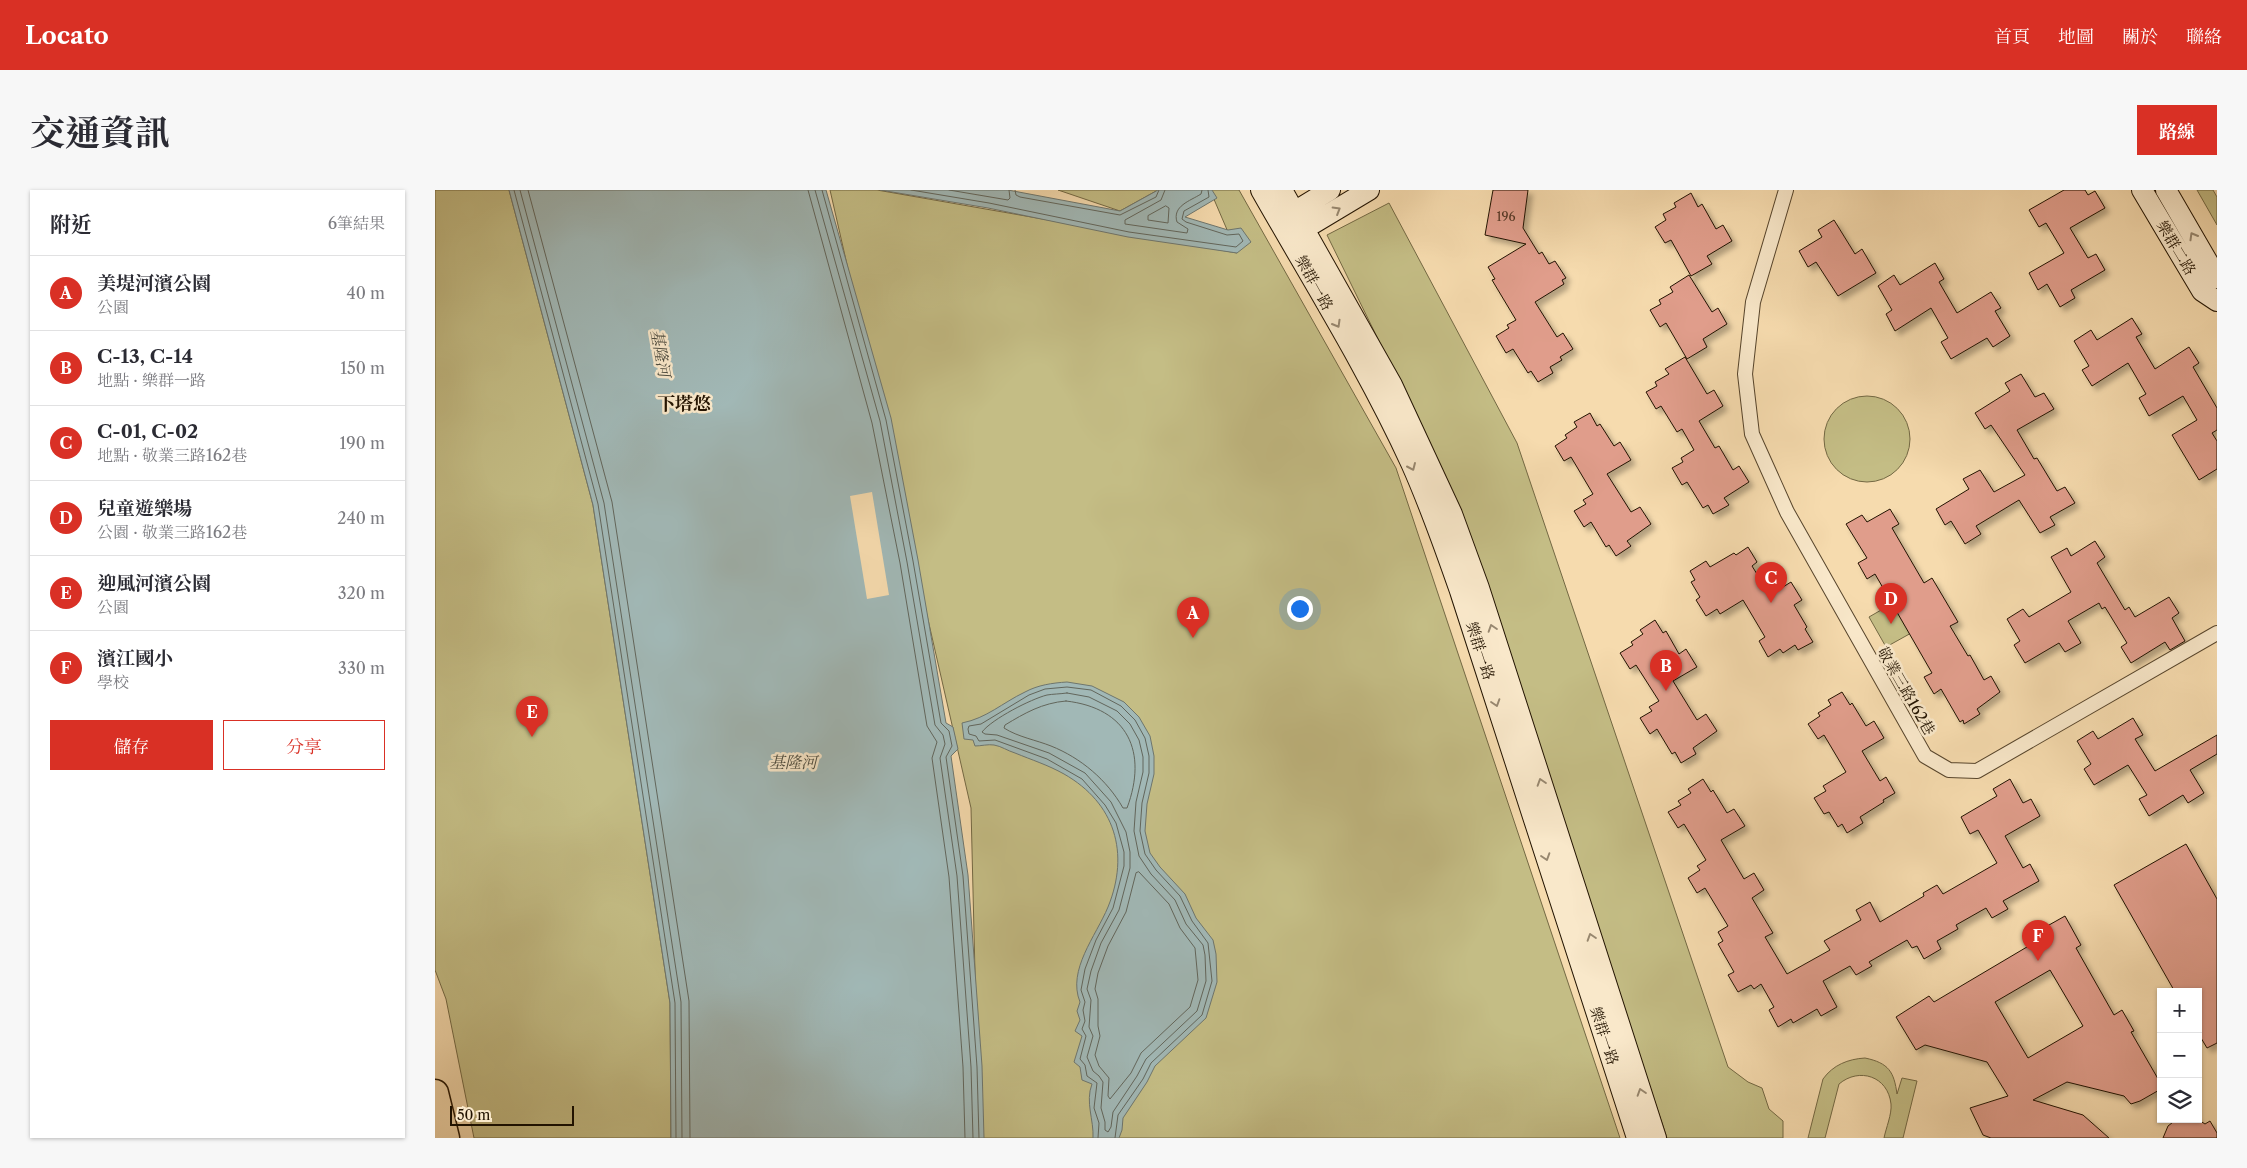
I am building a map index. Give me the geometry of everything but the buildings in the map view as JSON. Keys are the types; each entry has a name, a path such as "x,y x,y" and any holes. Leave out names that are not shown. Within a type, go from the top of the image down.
{"highway":[{"path":"435,1093 446,1138"}],"main road":[{"name":"樂群一路","path":"1261,190 1375,392 1410,463 1435,520 1461,591 1637,1138"},
{"name":"樂群一路","path":"1282,190 1392,385 1452,514 1482,598 1656,1138"},
{"path":"1284,229 1294,212 1330,190"},
{"path":"1284,229 1304,229 1369,190"},
{"name":"樂群二路","path":"2142,190 2202,291 2217,301"},
{"name":"樂群二路","path":"2166,190 2217,278"}],"street":[{"name":"敬業三路162巷","path":"1787,190 1753,302 1745,374 1752,434 1787,512 1925,756 1949,770 1977,771 2217,632"}],"shaded area":[{"path":"435,190 509,190 593,505 670,1003 671,1138 474,1138 446,999 435,970"},
{"path":"830,190 877,190 1237,253 1210,190 1239,190 1396,468 1620,1138 979,1138 971,808"},
{"path":"1058,190 1158,190 1120,211"},
{"path":"2197,190 2213,190 2217,197 2217,225"},
{"path":"1389,203 1517,443 1728,1067 1748,1082 1762,1088 1769,1109 1783,1121 1783,1138 1667,1138 1451,488 1327,235"},
{"path":"1867,396 1883,399 1891,403 1903,415 1907,423 1910,439 1907,455 1903,463 1891,475 1883,479 1867,482 1851,479 1843,475 1831,463 1827,455 1824,439 1827,423 1831,415 1843,403 1851,399"},
{"path":"1895,602 1913,632 1886,647 1869,617"},
{"path":"1865,1058 1880,1063 1889,1070 1894,1080 1897,1094 1902,1078 1917,1081 1903,1138 1884,1138 1890,1117 1891,1104 1889,1094 1879,1081 1863,1075 1847,1079 1839,1084 1825,1138 1808,1138 1823,1079 1831,1070 1841,1064"}],"water":[{"name":"基隆河","path":"509,190 826,190 891,418 946,723 953,727 958,749 951,756 968,875 982,1066 984,1138 671,1138 670,1003 593,505"},
{"path":"880,190 1008,190 1120,211 1158,190 1212,190 1217,198 1185,217 1228,230 1241,228 1251,242 1237,253 1128,237 988,208"},
{"path":"1067,682 1092,686 1124,702 1139,717 1150,736 1154,756 1154,774 1147,804 1145,831 1150,853 1185,894 1196,918 1213,940 1216,954 1217,982 1206,1018 1155,1066 1147,1082 1123,1118 1119,1138 1093,1138 1089,1098 1092,1084 1082,1080 1080,1067 1074,1062 1082,1036 1075,1031 1080,1020 1077,1011 1080,1002 1077,978 1085,953 1108,907 1115,887 1118,868 1117,849 1113,831 1106,815 1095,799 1081,786 1052,768 999,746 975,746 973,740 964,739 962,723 979,718 1035,688"}],"pier":[{"path":"872,492 889,595 867,599 850,496"}],"place":[{"name":"C-01, C-02","path":"1771,603"},
{"name":"兒童遊樂場","path":"1891,624"},
{"name":"美堤河濱公園","path":"1193,638"},
{"name":"C-13, C-14","path":"1666,691"},
{"name":"迎風河濱公園","path":"532,737"},
{"name":"濱江國小","path":"2038,961"}],"district":[{"name":"下塔悠","path":"684,404"}]}
